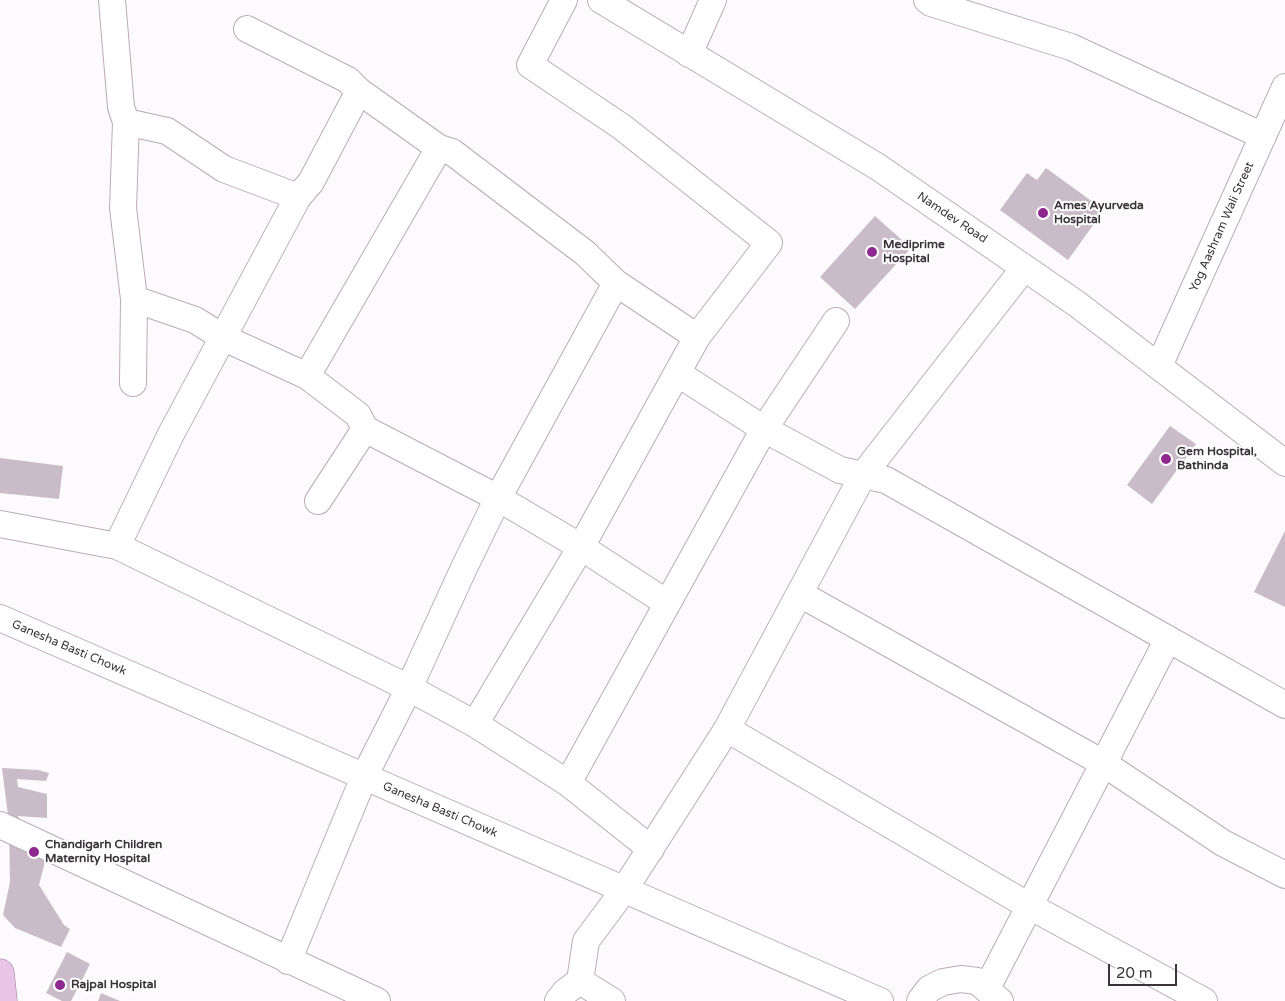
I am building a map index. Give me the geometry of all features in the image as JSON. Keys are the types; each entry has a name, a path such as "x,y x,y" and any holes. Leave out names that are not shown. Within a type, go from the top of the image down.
{"main road":[{"path":"0,973 3,1001"}],"street":[{"path":"112,0 121,107 126,122 123,208 134,299 132,383"},
{"path":"475,724 581,547 697,337 769,243 622,127 530,65 564,0"},
{"name":"Namdev Road","path":"601,0 878,168 1077,304 1285,463"},
{"path":"689,54 713,0"},
{"path":"927,0 1071,46 1263,136"},
{"path":"247,29 348,80 359,91 439,148 452,152 546,223 585,253 616,283 697,337"},
{"name":"Yog Aashram Wali Street","path":"1159,366 1285,88"},
{"path":"117,546 171,434 298,197 311,182 359,91"},
{"path":"126,122 168,131 224,169 298,197"},
{"path":"307,376 439,148"},
{"path":"558,1001 565,992 580,981 586,941 651,850 727,729 863,475 1024,268"},
{"path":"288,960 364,777 410,688 498,498 616,283"},
{"path":"134,299 195,320 224,338 307,376 358,415 365,428 498,498 581,547 667,603"},
{"path":"568,783 764,429 836,321"},
{"path":"677,373 764,429 840,470 886,480 1285,705"},
{"path":"318,501 365,428"},
{"path":"0,524 117,546 410,688 475,724 568,783 651,850"},
{"path":"800,594 1103,763 1223,843 1285,875"},
{"name":"Ganesha Basti Chowk","path":"0,618 880,1001"},
{"path":"920,1001 929,989 943,982 961,979 977,982 993,994 1030,905 1168,639"},
{"path":"727,729 1030,905 1204,1001"},
{"path":"0,825 377,1001"},
{"path":"580,981 612,1001"}],"building":[{"path":"1046,168 1104,210 1068,260 1000,210 1027,173 1037,180"},
{"path":"875,216 911,248 855,309 820,277"},
{"path":"1170,426 1196,444 1152,504 1127,485"},
{"path":"0,458 63,466 59,499 0,493"},
{"path":"1285,531 1285,607 1254,592"},
{"path":"2,768 38,770 49,773 46,781 17,779 18,787 47,794 47,818 18,816 22,831 49,846 39,885 64,925 70,929 61,947 15,928 3,915 10,882 9,823"},
{"path":"67,952 90,964 71,1001 62,1001 46,993"},
{"path":"101,993 120,1001 98,1001"}],"place":[{"name":"Ames Ayurveda Hospital","path":"1043,213"},
{"name":"Mediprime Hospital","path":"872,252"},
{"name":"Gem Hospital, Bathinda","path":"1166,459"},
{"name":"Chandigarh Children Maternity Hospital","path":"34,852"},
{"name":"Rajpal Hospital","path":"60,985"}]}
